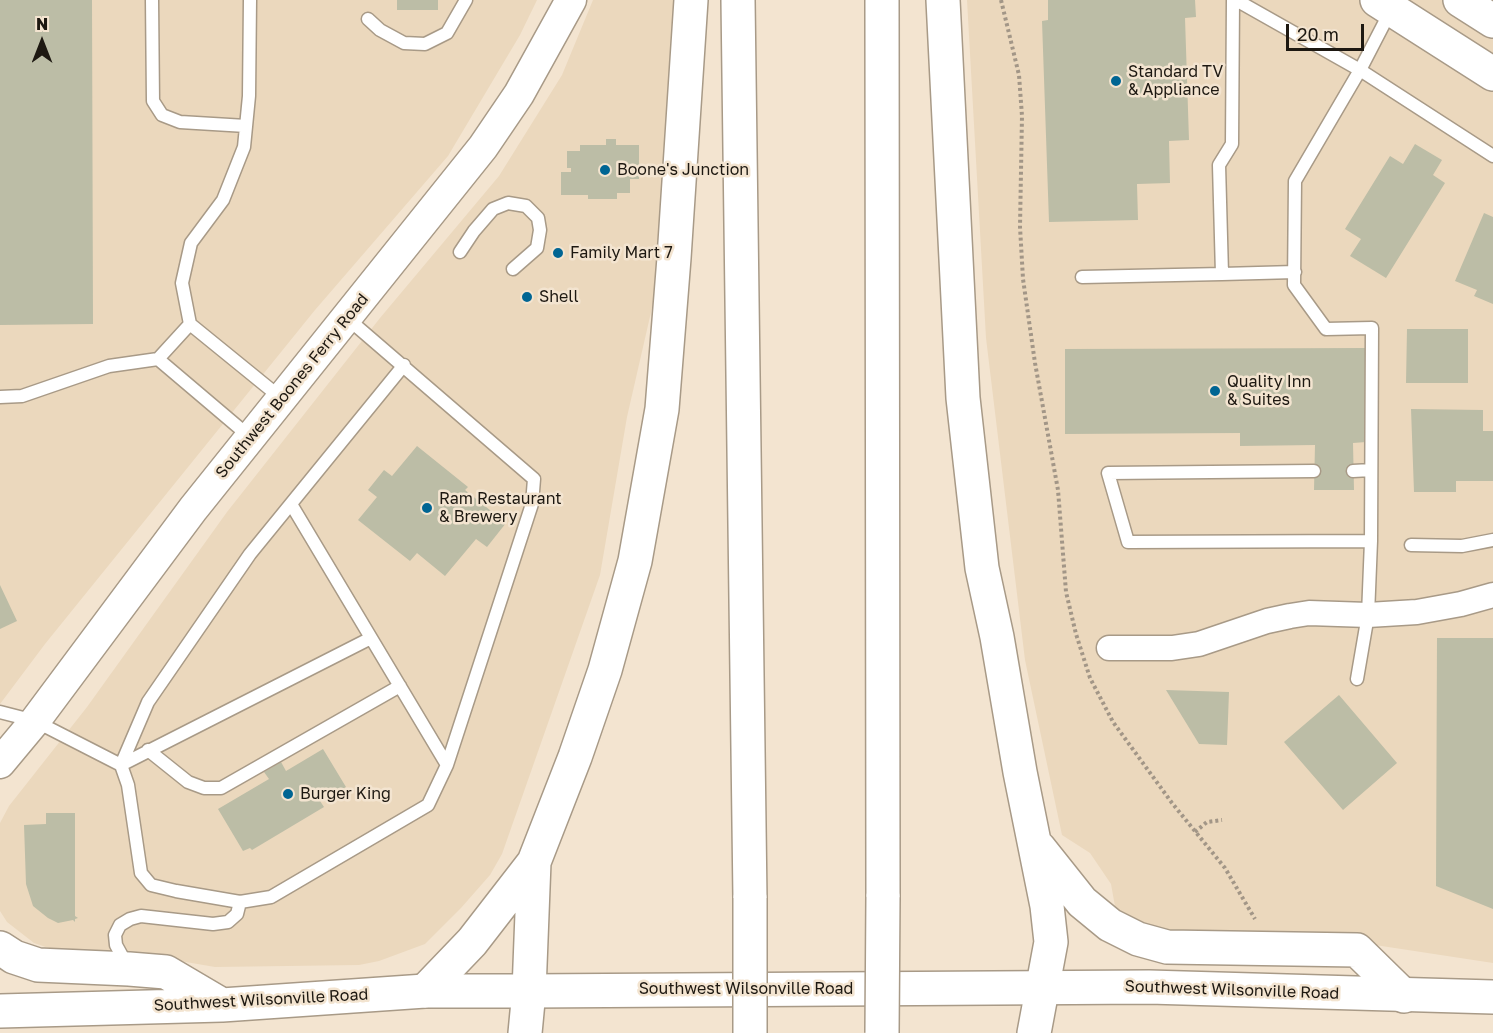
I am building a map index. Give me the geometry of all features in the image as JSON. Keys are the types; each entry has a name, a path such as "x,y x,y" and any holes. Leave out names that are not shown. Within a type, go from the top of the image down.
{"main road":[{"path":"425,991 472,942 534,862 575,757 605,669 635,561 662,409 691,0"},
{"path":"738,0 750,1033"},
{"path":"882,0 882,1033"},
{"path":"943,0 963,398 982,568 1047,906 1051,942 1034,1033"},
{"path":"1460,0 1493,21"},
{"path":"1389,3 1493,74"},
{"path":"1034,842 1082,902 1110,925 1138,939 1167,947 1357,950 1404,996"},
{"path":"525,1033 534,862"},
{"path":"0,948 14,957 38,966 166,972 222,1005"},
{"name":"Southwest Wilsonville Road","path":"0,1011 222,1005 425,991 1149,987 1493,998"}],"street":[{"name":"Southwest Boones Ferry Road","path":"0,763 35,721 193,509 483,147 519,94 571,0"},
{"path":"1109,648 1172,648 1199,644 1267,621 1309,613 1368,615 1417,612 1493,595"}],"lane":[{"path":"152,0 153,101 162,115 180,122 246,126"},
{"path":"250,0 249,96 244,147 223,200 191,243 182,283 190,324 282,399"},
{"path":"368,19 380,30 404,43 425,44 447,33 466,0"},
{"path":"1222,274 1219,165 1232,144 1235,0 1360,70 1493,156"},
{"path":"1357,679 1368,615 1371,541 1372,328 1326,329 1294,285 1295,181 1360,70 1389,3"},
{"path":"460,252 493,209 508,203 526,206 538,218 540,230 537,248 513,269"},
{"path":"1082,277 1295,272"},
{"path":"347,318 404,365 534,478 532,504 447,765 428,805 271,897 240,902 151,885 141,873 128,785 121,765 148,702 250,554 404,365"},
{"path":"0,397 22,396 109,366 158,359 190,324"},
{"path":"158,359 250,437"},
{"path":"1353,471 1371,470"},
{"path":"1314,471 1108,473 1128,542 1371,541"},
{"path":"291,504 447,765"},
{"path":"1411,545 1462,546 1493,540"},
{"path":"121,765 371,638"},
{"path":"148,750 188,782 204,788 221,788 400,686"},
{"path":"0,712 35,721 121,765"},
{"path":"129,969 116,945 115,935 120,925 141,916 213,924 228,922 237,914 240,902"}],"path":[{"path":"1001,0 1019,75 1022,116 1020,227 1023,279 1035,363 1058,490 1066,592 1074,623 1090,678 1113,722 1195,832 1225,868 1239,889 1258,927"},
{"path":"1195,832 1208,822 1222,820"}],"shaded area":[{"path":"0,0 537,0 520,35 448,156 315,310 45,644 0,704"},
{"path":"593,0 675,0 657,286 627,417 600,575 502,854 490,875 425,944 379,961 359,965 215,967 180,961 75,957 34,943 7,922 0,911 0,823 9,806 87,707 227,512 380,318 499,176 562,75"},
{"path":"967,0 1493,0 1493,963 1362,943 1175,937 1116,912 1111,884 1090,853 1062,835 1025,660 986,338"}],"building":[{"path":"0,0 92,0 93,324 0,325"},
{"path":"397,0 438,0 438,10 397,10"},
{"name":"Standard TV & Appliance","path":"1048,0 1195,0 1196,17 1185,18 1189,140 1169,141 1170,183 1137,184 1138,220 1049,222 1042,21 1048,20"},
{"name":"Boone's Junction","path":"606,139 616,139 616,145 639,145 639,179 630,179 630,193 617,193 617,199 588,199 588,195 561,195 561,172 571,172 571,168 567,168 567,151 580,151 580,145 606,145"},
{"path":"1415,144 1442,160 1433,175 1445,183 1386,278 1350,256 1361,239 1345,229 1390,156 1403,164"},
{"path":"1484,213 1493,217 1493,304 1474,296 1477,290 1455,281"},
{"path":"1407,329 1468,329 1468,383 1406,383"},
{"name":"Quality Inn & Suites","path":"1365,348 1366,442 1353,443 1354,490 1314,490 1315,445 1240,446 1240,433 1065,434 1065,349"},
{"path":"1411,409 1483,410 1483,431 1493,431 1493,481 1456,481 1456,492 1414,492"},
{"name":"Ram Restaurant & Brewery","path":"417,446 468,487 465,490 506,523 487,547 476,539 445,576 417,553 410,561 358,520 377,497 368,490 384,470 392,476"},
{"path":"0,585 17,621 0,629"},
{"path":"1437,638 1493,638 1493,909 1436,886"},
{"path":"1166,690 1229,692 1227,745 1199,744"},
{"path":"1339,695 1397,763 1343,810 1284,742"},
{"name":"Burger King","path":"323,749 346,787 320,801 324,807 252,850 250,848 243,851 218,809 269,779 264,772 281,762 286,771"},
{"path":"46,813 75,813 75,916 78,918 75,922 73,920 58,923 48,918 33,906 26,884 24,825 46,824"}],"place":[{"name":"Standard TV & Appliance","path":"1116,81"},
{"name":"Boone's Junction","path":"605,170"},
{"name":"Family Mart 7","path":"558,253"},
{"name":"Shell","path":"527,297"},
{"name":"Quality Inn & Suites","path":"1215,391"},
{"name":"Ram Restaurant & Brewery","path":"427,508"},
{"name":"Burger King","path":"288,794"}]}
